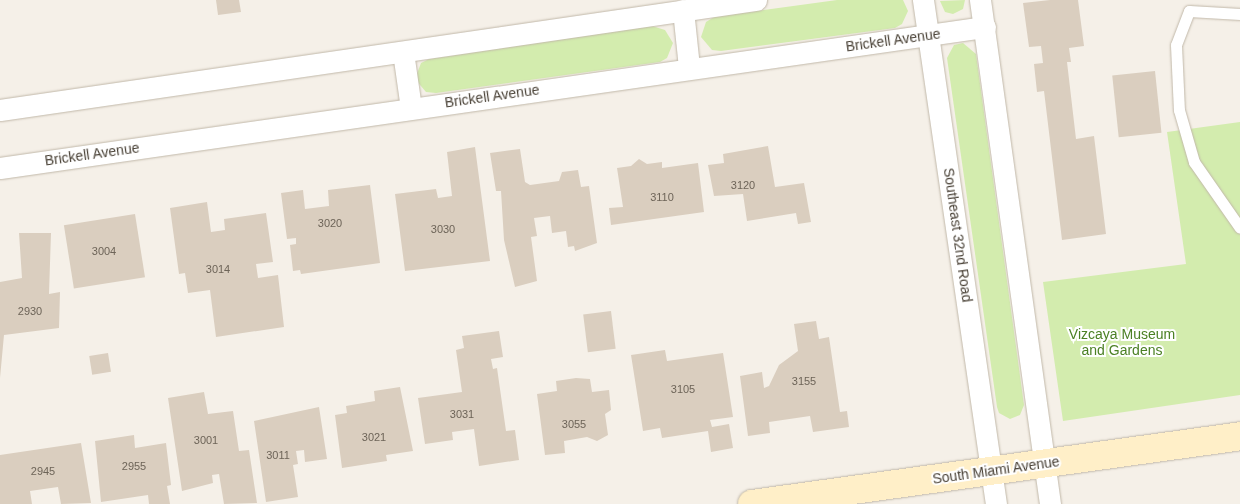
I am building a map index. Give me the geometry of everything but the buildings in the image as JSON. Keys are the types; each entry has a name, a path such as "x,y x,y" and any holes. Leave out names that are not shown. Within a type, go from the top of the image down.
{"main road":[{"name":"South Miami Avenue","path":"752,504 1240,436"}],"street":[{"path":"0,110 756,0"},
{"name":"Southeast 32nd Road","path":"923,0 930,36 996,504"},
{"path":"980,0 1050,504"},
{"path":"683,10 689,67"},
{"name":"Brickell Avenue","path":"0,168 689,67 930,36 985,27"},
{"path":"403,52 411,108"}],"lane":[{"path":"1240,14 1189,11 1176,45 1179,110 1194,162 1240,228"}],"green space":[{"path":"837,0 903,0 908,11 902,24 895,28 721,51 712,50 701,37 706,22 714,17"},
{"path":"965,0 963,9 953,14 945,12 940,1"},
{"path":"652,26 665,30 673,43 667,58 660,62 436,93 426,92 415,79 421,63 429,59"},
{"path":"963,43 976,54 1024,405 1020,415 1010,419 999,413 997,407 947,58 954,45"},
{"name":"Vizcaya Museum and Gardens","path":"1240,122 1240,395 1063,421 1043,282 1186,264 1167,132"}]}
